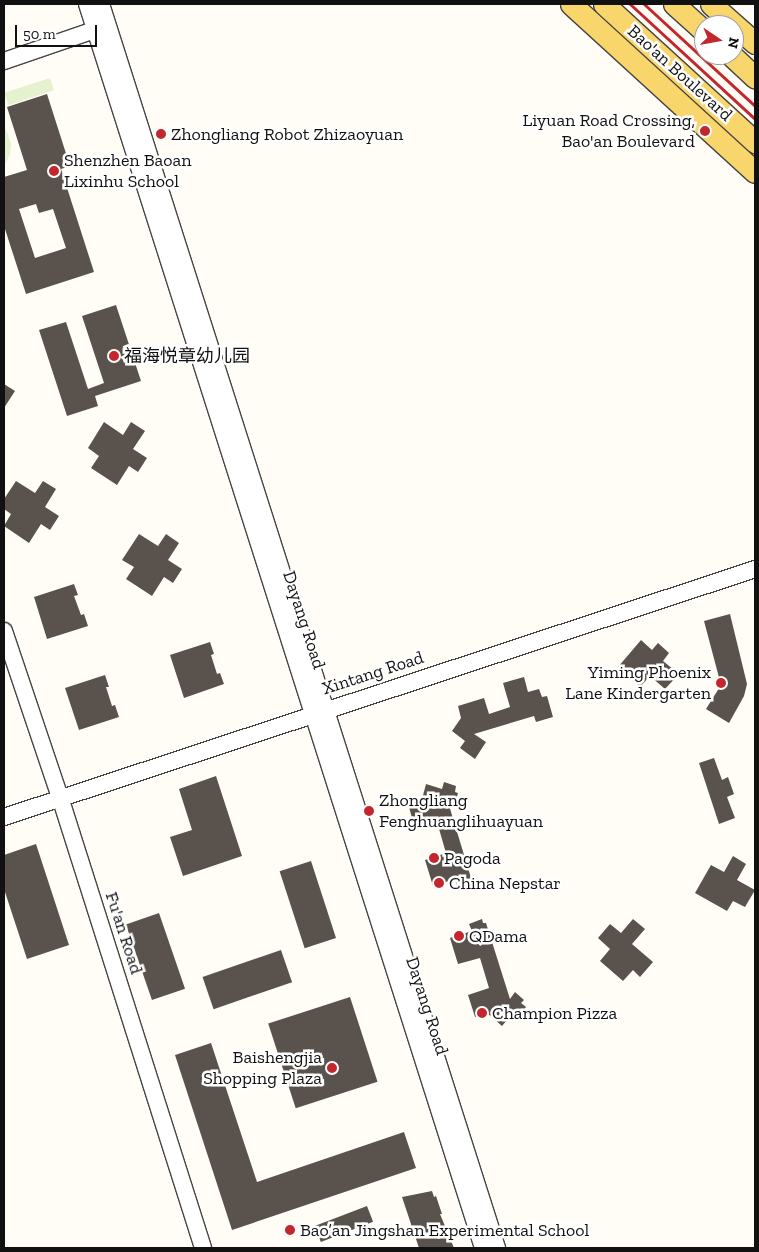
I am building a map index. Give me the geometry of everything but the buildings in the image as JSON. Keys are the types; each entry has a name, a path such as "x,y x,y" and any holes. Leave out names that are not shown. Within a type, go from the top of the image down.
{"main road":[{"path":"571,4 755,172"},
{"name":"Bao'an Boulevard","path":"604,4 755,142"},
{"path":"674,4 694,22"},
{"path":"711,4 755,43"},
{"path":"741,65 755,78"}],"street":[{"name":"Dayang Road","path":"87,4 102,28 320,712 497,1248"},
{"name":"Dayang Road","path":"101,4 102,28"},
{"path":"4,61 102,28"},
{"name":"Xintang Road","path":"4,817 755,569"},
{"name":"Fu'an Road","path":"4,631 60,797 203,1248"},
{"name":"Dayang Road","path":"320,712 483,1248"}],"green space":[{"path":"50,78 54,90 8,105 4,93"},
{"path":"4,124 11,144 10,154 4,167"}],"railway":[{"path":"630,4 755,119"},
{"path":"644,4 755,106"}],"place":[{"name":"Liyuan Road Crossing, Bao'an Boulevard","path":"705,131"},
{"name":"Zhongliang Robot Zhizaoyuan","path":"161,134"},
{"name":"Shenzhen Baoan Lixinhu School","path":"54,171"},
{"name":"福海悦章幼儿园","path":"114,356"},
{"name":"Yiming Phoenix Lane Kindergarten","path":"721,683"},
{"name":"Zhongliang Fenghuanglihuayuan","path":"369,811"},
{"name":"Pagoda","path":"434,858"},
{"name":"China Nepstar","path":"439,883"},
{"name":"QDama","path":"459,936"},
{"name":"Champion Pizza","path":"482,1013"},
{"name":"Baishengjia Shopping Plaza","path":"332,1068"},
{"name":"Bao’an Jingshan Experimental School","path":"290,1230"}]}
